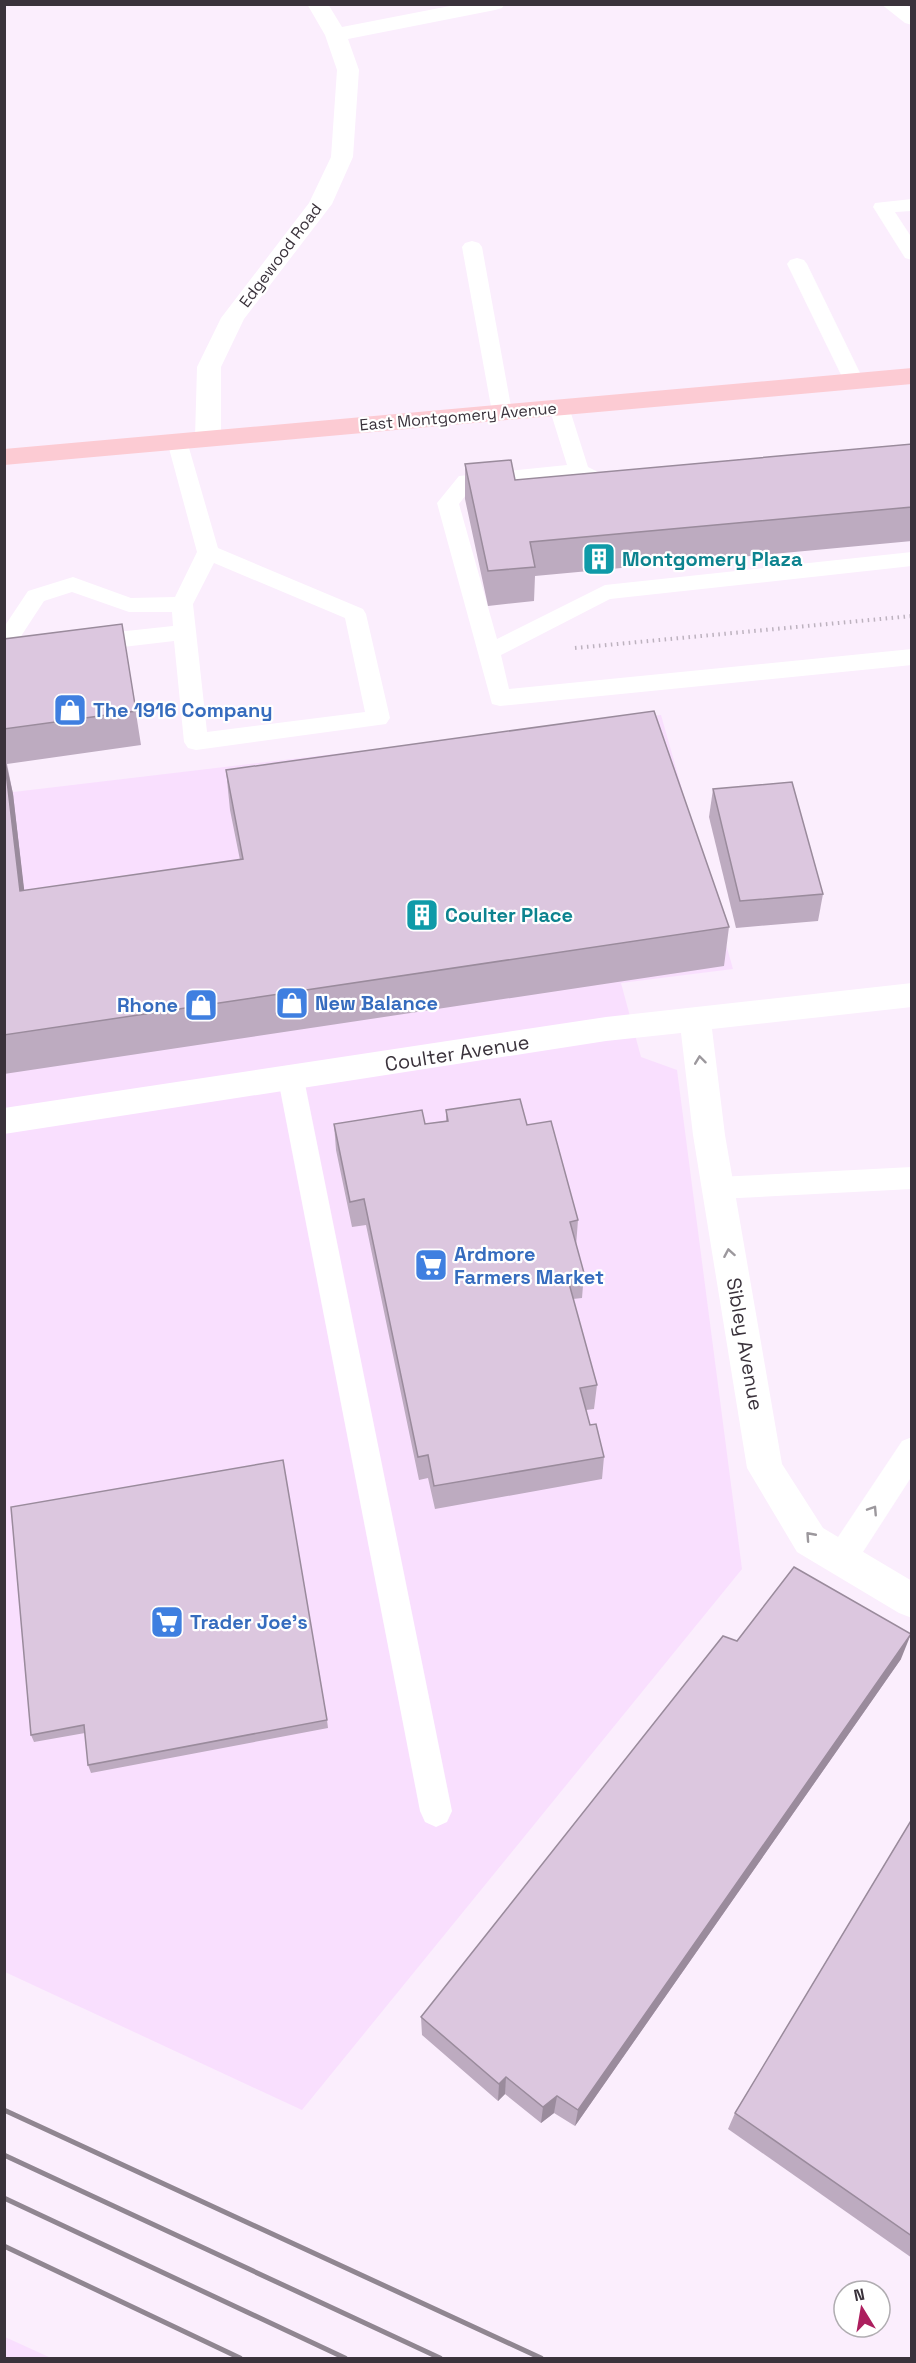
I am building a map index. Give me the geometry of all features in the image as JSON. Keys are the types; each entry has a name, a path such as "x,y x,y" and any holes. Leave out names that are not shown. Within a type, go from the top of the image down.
{"main road":[{"name":"East Montgomery Avenue","path":"4,457 912,376"}],"street":[{"name":"Edgewood Road","path":"207,438 209,367 233,318 320,204 342,157 348,70 336,35 317,4"},
{"path":"336,35 495,4"},
{"path":"891,4 912,19"},
{"name":"Coulter Avenue","path":"4,1121 606,1029 912,995"},
{"name":"Sibley Avenue","path":"695,1018 709,1135 765,1468 810,1540 912,1601"}],"lane":[{"path":"912,205 882,207 912,254"},
{"path":"472,247 502,412"},
{"path":"797,264 854,381"},
{"path":"559,407 579,471"},
{"path":"177,441 208,552 182,604 196,742 378,717 355,614 208,552"},
{"path":"640,480 605,484 579,471 466,481 448,503 500,698 912,657"},
{"path":"489,652 605,592 912,559"},
{"path":"4,645 36,596 73,584 129,605 182,604"},
{"path":"72,645 185,632"},
{"path":"4,653 27,651"},
{"path":"291,1078 436,1810"},
{"path":"718,1188 912,1178"},
{"path":"841,1559 912,1450"}],"path":[{"path":"572,648 912,616"}],"shaded area":[{"path":"661,715 733,969 621,983 641,1057 677,1070 742,1569 302,2110 5,1972 5,793"},
{"path":"5,2337 51,2358 5,2358"}],"building":[{"path":"912,444 912,507 530,542 535,567 488,571 465,464 511,460 515,480"},
{"path":"122,624 136,711 4,729 4,639"},
{"name":"Coulter Place","path":"654,711 729,927 4,1035 4,755 20,891 243,859 226,770"},
{"path":"792,782 823,894 740,901 713,789"},
{"path":"520,1099 527,1125 551,1121 578,1220 570,1222 584,1273 567,1276 597,1385 580,1388 590,1425 596,1424 604,1457 434,1486 428,1455 418,1457 364,1199 350,1202 334,1124 422,1110 425,1124 448,1121 446,1110"},
{"name":"Trader Joe's","path":"283,1460 327,1720 88,1765 84,1725 31,1735 11,1507"},
{"path":"794,1567 911,1634 578,2110 557,2096 543,2107 506,2077 499,2084 421,2017 723,1636 737,1641"},
{"path":"912,1819 912,2236 735,2113"}],"railway":[{"path":"4,2110 541,2358"},
{"path":"4,2155 440,2358"},
{"path":"4,2198 345,2358"},
{"path":"4,2246 240,2358"}],"place":[{"name":"Montgomery Plaza","path":"599,559"},
{"name":"The 1916 Company","path":"70,710"},
{"name":"Coulter Place","path":"422,915"},
{"name":"New Balance","path":"292,1003"},
{"name":"Rhone","path":"201,1005"},
{"name":"Ardmore Farmers Market","path":"431,1265"},
{"name":"Trader Joe's","path":"167,1622"}]}
